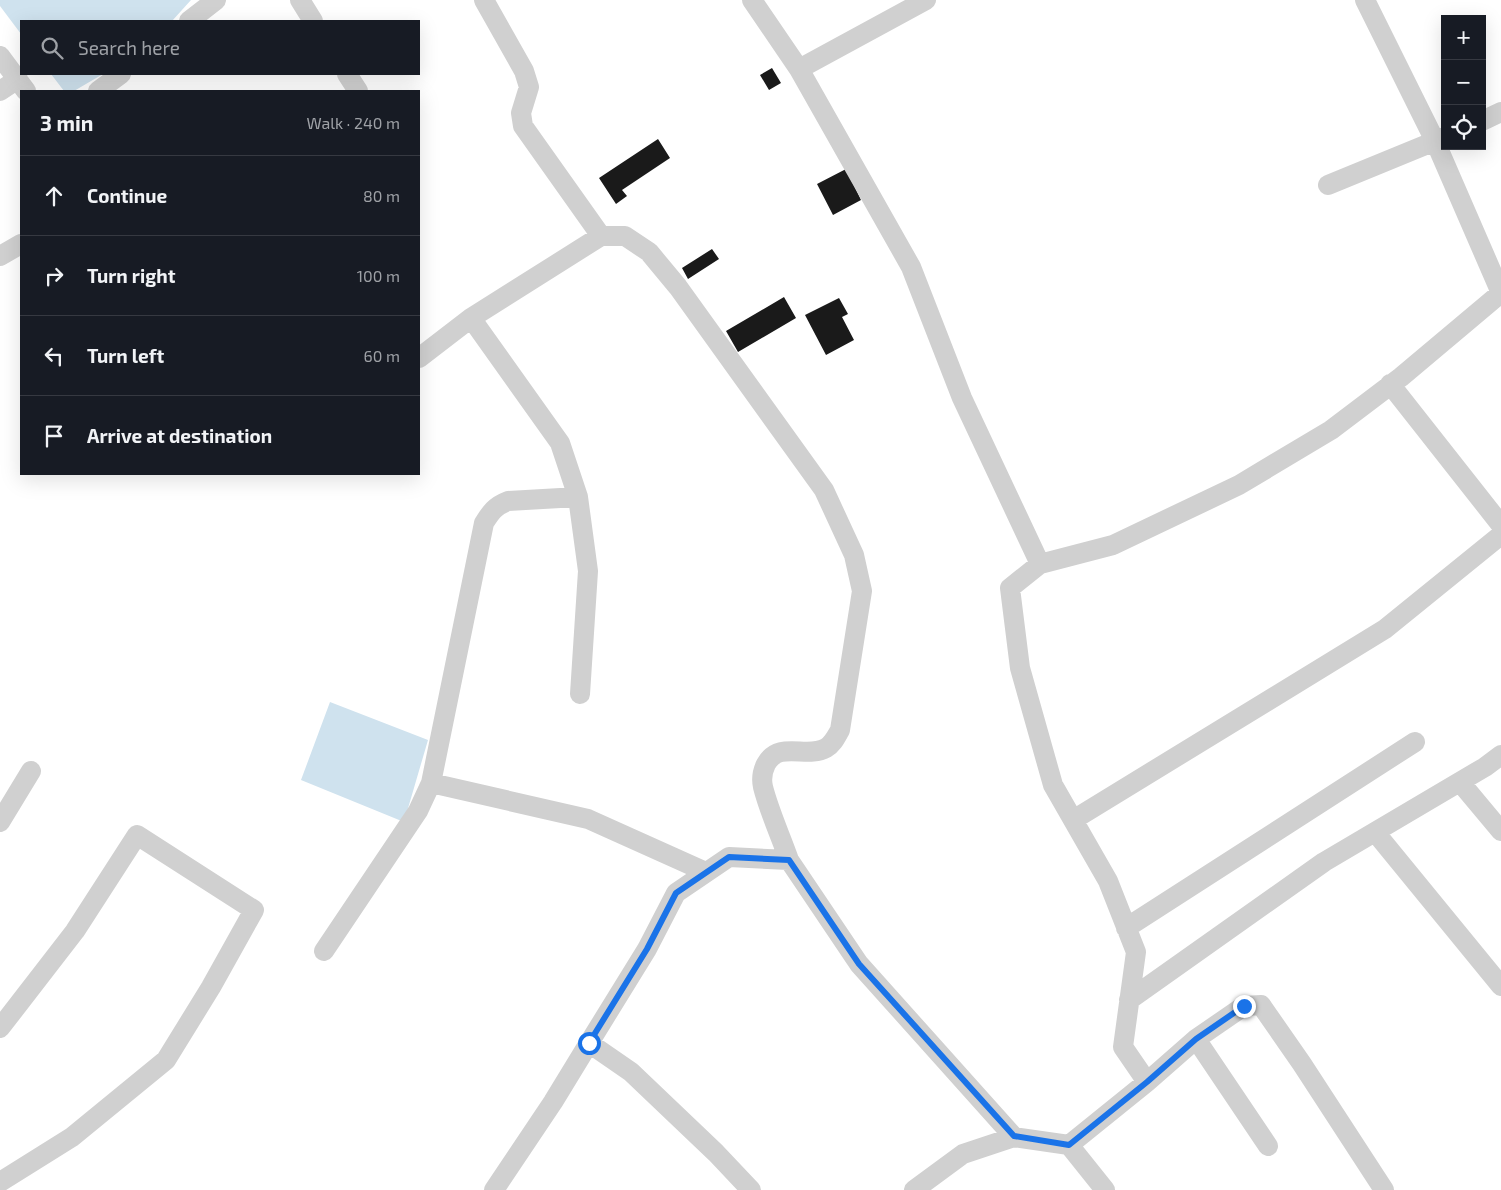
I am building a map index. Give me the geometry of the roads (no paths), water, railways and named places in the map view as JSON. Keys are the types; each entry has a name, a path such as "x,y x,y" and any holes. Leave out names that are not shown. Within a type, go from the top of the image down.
{"street":[{"path":"190,20 216,0"},
{"path":"300,0 312,20"},
{"path":"484,0 527,79 529,87 521,113 523,126 601,236"},
{"path":"752,0 799,69 911,267 962,398 1040,564"},
{"path":"799,69 926,0"},
{"path":"1147,1082 1123,1046 1136,952 1108,881 1053,785 1020,668 1010,588 1040,564 1113,545 1239,485 1330,430 1390,384 1501,293 1440,139 1365,0"},
{"path":"0,56 22,85 0,91"},
{"path":"99,90 120,75"},
{"path":"1486,119 1501,112"},
{"path":"1328,185 1440,139"},
{"path":"420,357 471,318 601,236 625,236 649,252 678,287 824,490 854,555 862,591 840,730 834,742 816,752 792,750 776,754 768,760 762,772 763,786 789,860 859,964 1014,1136"},
{"path":"0,256 20,245"},
{"path":"471,318 560,443 578,496 588,571 580,694"},
{"path":"1390,384 1501,525"},
{"path":"324,951 418,811 431,783 484,523 491,511 498,505 508,501 578,496"},
{"path":"1073,820 1385,630 1501,535"},
{"path":"1126,928 1415,742"},
{"path":"1129,1000 1324,862 1460,782 1501,755"},
{"path":"0,822 31,771"},
{"path":"1460,782 1501,831"},
{"path":"431,783 588,819 706,872"},
{"path":"1375,832 1501,986"},
{"path":"0,1028 75,931 137,835 254,910 211,987 166,1060 72,1137 0,1182"},
{"path":"494,1190 553,1102 647,949 676,893 729,857 789,860"},
{"path":"1069,1145 1147,1082 1196,1039 1244,1006 1261,1004 1384,1190"},
{"path":"1196,1039 1268,1146"},
{"path":"589,1043 631,1072 716,1153 750,1190"},
{"path":"914,1190 963,1154 1014,1136 1069,1145 1105,1190"}],"water":[{"path":"0,0 191,0 173,20 20,20 20,33 0,6"},
{"path":"52,75 101,75 76,90 63,90"},
{"path":"330,702 428,740 404,822 301,780"}]}
